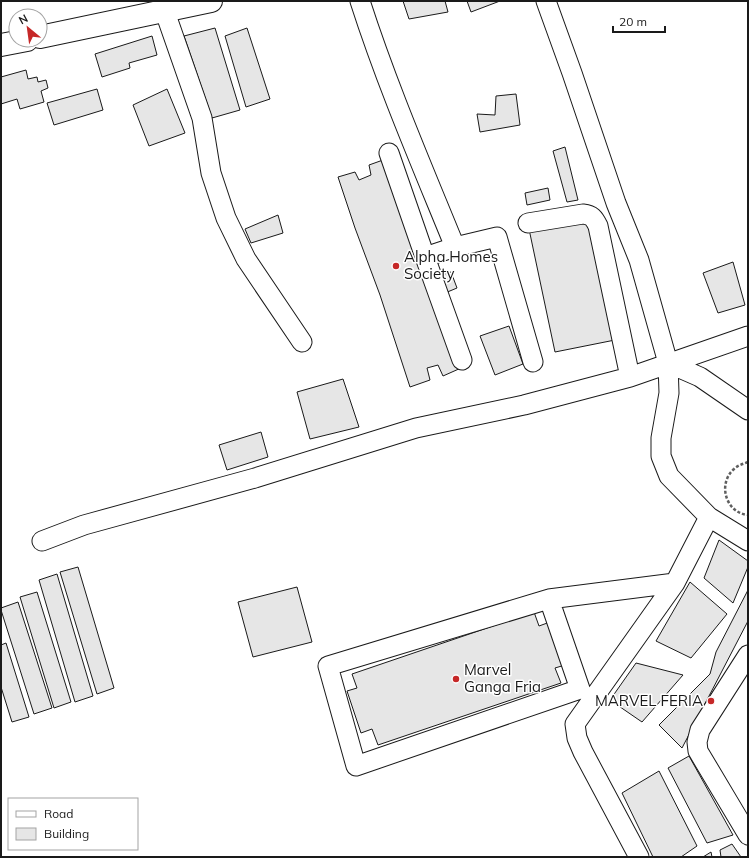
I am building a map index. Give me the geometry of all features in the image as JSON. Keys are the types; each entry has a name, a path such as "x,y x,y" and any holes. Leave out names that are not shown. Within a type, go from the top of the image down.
{"main road":[{"path":"48,35 165,12 203,2"}],"street":[{"path":"360,1 404,123 455,247"},
{"path":"546,1 616,204 639,260 668,363 669,393 661,438 661,456 669,476 709,517 748,541"},
{"path":"165,12 202,118 211,173 226,218 246,259 302,342"},
{"path":"388,153 462,360"},
{"path":"528,223 583,214 589,214 594,219 598,226 630,377"},
{"path":"426,257 455,247 497,237 533,362"},
{"path":"42,541 84,525 255,478 416,428 524,405 630,377 748,336"},
{"path":"668,363 700,377 748,410"},
{"path":"639,857 583,752 577,738 575,724 675,583 709,517"},
{"path":"549,599 580,689 356,766 328,666 549,599 675,583"},
{"path":"748,655 742,677 700,730 697,742 698,751 748,835"}],"path":[{"path":"748,462 733,470 728,477 725,486 729,504 736,511 748,515"}],"building":[{"path":"403,1 445,1 448,12 409,19"},
{"path":"467,1 500,1 471,12"},
{"path":"215,28 240,110 212,118 184,36"},
{"path":"247,28 270,99 246,107 225,36"},
{"path":"152,36 157,55 129,63 130,68 102,77 95,54"},
{"path":"26,70 28,79 37,77 38,82 46,80 48,88 41,91 44,102 20,109 17,99 1,104 1,77"},
{"path":"97,89 103,110 54,125 47,103"},
{"path":"167,89 185,133 149,146 133,105"},
{"path":"516,94 520,125 480,132 477,114 495,115 496,96"},
{"path":"565,147 578,200 567,202 553,151"},
{"name":"Alpha Homes Society","path":"383,160 461,368 443,376 438,365 427,368 430,380 410,387 380,295 338,177 355,172 359,180 371,175 369,165"},
{"path":"548,188 550,200 527,205 525,193"},
{"path":"278,215 283,233 251,243 245,229"},
{"path":"589,218 615,340 555,352 529,229"},
{"path":"733,262 745,305 718,313 703,273"},
{"path":"451,272 457,288 445,293 439,276"},
{"path":"509,326 523,364 495,375 480,336"},
{"path":"343,379 359,427 310,439 297,392"},
{"path":"261,432 268,457 227,470 219,445"},
{"path":"719,540 748,561 748,567 733,603 704,578"},
{"path":"78,567 114,688 97,694 60,572"},
{"path":"57,574 93,696 75,702 39,580"},
{"path":"690,582 727,614 691,658 656,641"},
{"path":"297,587 312,642 253,657 238,602"},
{"path":"748,590 748,621 682,748 659,725 710,674 716,652"},
{"path":"37,592 71,702 54,708 20,597"},
{"path":"18,602 52,708 34,714 1,610 1,608"},
{"name":"Marvel Ganga Fria","path":"534,612 539,626 550,622 565,665 555,668 561,683 378,745 372,729 361,733 347,691 357,688 352,674"},
{"path":"6,643 29,717 12,722 1,687 1,645"},
{"path":"636,663 683,675 642,722 610,700"},
{"path":"689,756 733,835 707,843 668,768"},
{"path":"659,771 697,846 681,857 653,857 622,793"},
{"path":"732,844 741,857 721,857 720,850"},
{"path":"711,852 712,857 703,857"}],"place":[{"name":"Alpha Homes Society","path":"396,266"},
{"name":"Marvel Ganga Fria","path":"456,679"},
{"name":"MARVEL FERIA","path":"711,701"}]}
